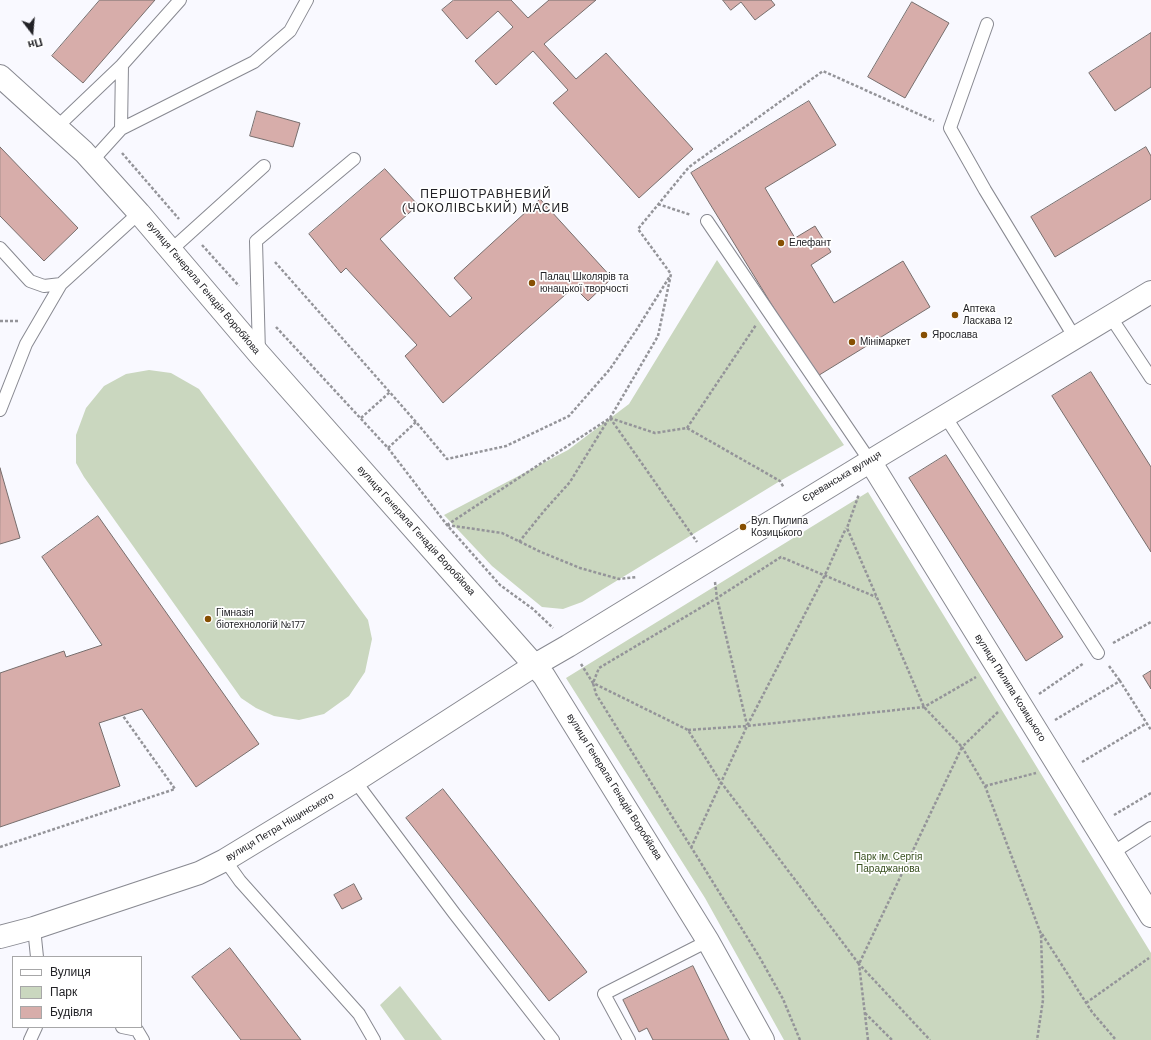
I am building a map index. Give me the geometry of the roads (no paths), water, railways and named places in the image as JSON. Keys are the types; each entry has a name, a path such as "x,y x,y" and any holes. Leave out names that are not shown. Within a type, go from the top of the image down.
{"street":[{"name":"вулиця Генерала Генадія Воробйова","path":"0,76 57,126 92,161 139,213 259,354 549,682 708,941 763,1040"},
{"name":"Єреванська вулиця","path":"535,665 1151,292"},
{"name":"вулиця Пилипа Козицького","path":"870,461 1151,916"},
{"name":"вулиця Петра Ніщинського","path":"0,937 34,928 199,873 225,860 356,781 535,665"}],"lane":[{"path":"57,126 122,65 180,0"},
{"path":"92,161 121,129 254,62 290,31 307,0"},
{"path":"987,24 950,128 1075,338"},
{"path":"121,129 122,65"},
{"path":"259,354 256,241 354,159"},
{"path":"171,250 190,231 264,166"},
{"path":"0,410 26,344 61,284 139,213"},
{"path":"707,221 870,461"},
{"path":"0,248 30,281 44,286 61,284"},
{"path":"1110,316 1151,378"},
{"path":"945,416 1098,653"},
{"path":"356,781 454,913 553,1040"},
{"path":"1112,853 1151,828"},
{"path":"225,860 240,881 359,1014 374,1040"},
{"path":"34,928 37,956"},
{"path":"629,1040 604,994 708,941"},
{"path":"30,1040 36,1028"},
{"path":"127,1028 137,1030 143,1040"}],"place":[{"name":"Елефант","path":"781,243"},
{"name":"Палац Школярів та юнацької творчості","path":"532,283"},
{"name":"Аптека Ласкава 12","path":"955,315"},
{"name":"Ярослава","path":"924,335"},
{"name":"Мінімаркет","path":"852,342"},
{"name":"Вул. Пилипа Козицького","path":"743,527"},
{"name":"Гімназія біотехнологій №177","path":"208,619"}],"district":[{"name":"ПЕРШОТРАВНЕВИЙ (ЧОКОЛІВСЬКИЙ) МАСИВ","path":"486,202"}],"park label":[{"name":"Парк ім. Сергія Параджанова","path":"888,862"}]}
